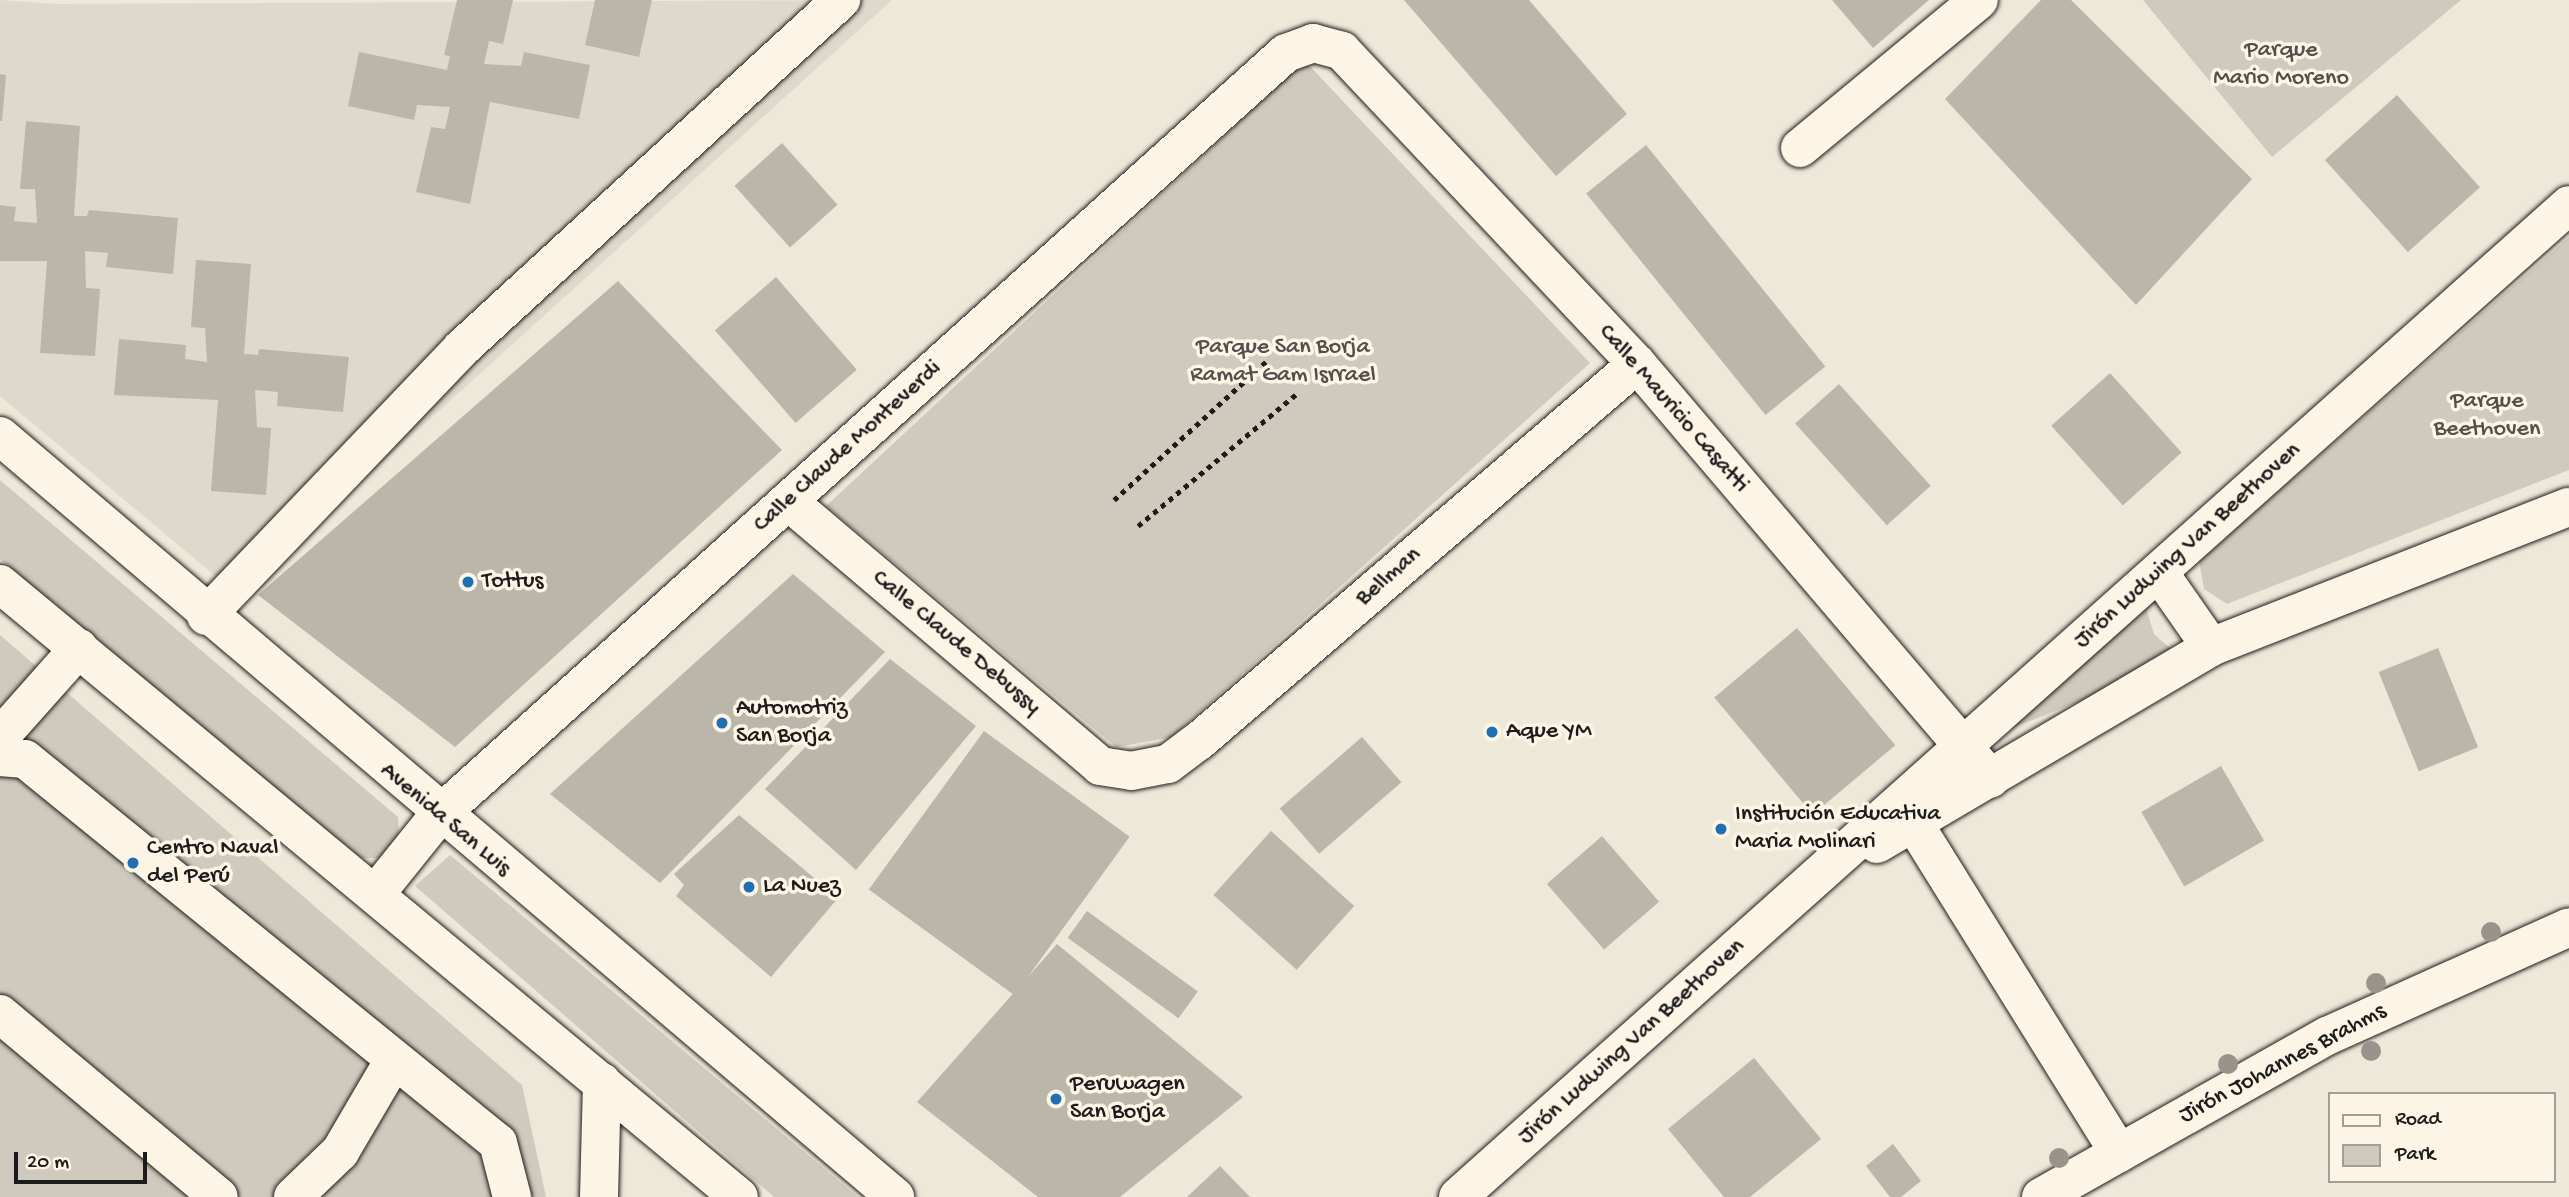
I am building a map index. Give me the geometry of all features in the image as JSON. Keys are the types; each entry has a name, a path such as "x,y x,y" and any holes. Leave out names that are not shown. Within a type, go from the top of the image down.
{"street":[{"path":"206,616 462,348 841,0"},
{"path":"1800,148 1979,0"},
{"name":"Calle Claude Monteverdi","path":"377,892 439,815 1286,53 1326,42 1342,51"},
{"name":"Calle Mauricio Casatti","path":"1342,51 1637,364 1991,779"},
{"name":"Jirón Ludwing Van Beethoven","path":"1458,1197 1807,888 1961,744 2160,573 2569,205"},
{"name":"Bellman","path":"1132,771 1168,764 1199,741 1637,364"},
{"name":"Avenida San Luis","path":"0,436 439,815 895,1197"},
{"name":"Calle Claude Debussy","path":"788,501 1100,766 1132,771"},
{"name":"Jirón Ludwing Van Beethoven","path":"1807,888 1913,822 1991,779 2211,647 2569,507"},
{"path":"2160,573 2211,647"},
{"path":"0,584 377,892 739,1197"},
{"path":"0,737 79,648"},
{"path":"0,757 24,759 498,1143 512,1197"},
{"path":"1913,822 2119,1153"},
{"name":"Jirón Johannes Brahms","path":"2044,1196 2327,1036 2569,927"},
{"path":"0,1014 219,1197"},
{"path":"293,1197 340,1152 394,1060"},
{"path":"599,1197 602,1082"}],"path":[{"path":"1114,499 1269,359"},
{"path":"1138,526 1299,392"}],"shaded area":[{"path":"0,0 57,4 892,0 237,594 0,396"}],"green space":[{"name":"Parque Mario Moreno","path":"2143,0 2461,0 2272,157"},
{"name":"Parque San Borja Ramat Gam Isrrael","path":"1305,61 1590,363 1172,737 1116,747 826,506"},
{"name":"Parque Beethoven","path":"2569,237 2569,470 2227,604 2204,589 2199,561"},
{"path":"0,480 398,817 399,839 385,858 361,858 0,559"},
{"path":"2152,598 2147,611 2154,634 2183,660 2010,729"},
{"name":"Centro Naval del Perú","path":"0,635 522,1085 546,1197 0,1197"},
{"path":"450,855 858,1197 774,1197 415,886"}],"building":[{"path":"457,0 513,0 503,44 489,41 484,64 521,66 524,52 590,65 579,119 490,102 470,204 416,192 431,127 445,129 450,107 417,105 414,120 348,106 359,52 447,70 450,56 444,55"},
{"path":"595,0 652,0 639,57 585,45"},
{"path":"1404,0 1529,0 1627,114 1556,176"},
{"path":"1832,0 1929,0 1873,48"},
{"path":"2041,0 2071,0 2252,179 2136,305 1945,99"},
{"path":"0,74 6,75 2,121 0,121"},
{"path":"2397,95 2480,187 2408,252 2325,160"},
{"path":"26,121 80,126 74,216 87,216 89,210 178,218 173,274 106,267 108,253 85,251 86,288 100,289 95,356 40,353 47,261 0,261 0,205 16,207 14,221 37,223 35,189 20,189"},
{"path":"782,143 838,205 790,248 734,186"},
{"path":"1646,145 1825,366 1766,415 1586,193"},
{"path":"196,260 251,264 244,354 258,355 259,349 349,357 343,412 277,406 278,392 255,390 257,427 271,428 266,495 211,491 218,400 114,395 119,339 186,345 185,359 207,362 205,328 191,327"},
{"path":"776,277 857,370 796,423 715,330"},
{"path":"618,281 782,450 455,747 258,595"},
{"path":"2110,373 2182,453 2123,505 2051,426"},
{"path":"1839,384 1931,486 1887,525 1795,423"},
{"name":"Automotriz San Borja","path":"793,574 885,652 660,883 550,794"},
{"path":"1797,628 1895,745 1813,815 1714,697"},
{"path":"2438,648 2478,747 2419,771 2379,672"},
{"path":"890,659 976,726 856,870 765,789"},
{"path":"984,731 1130,837 1014,995 869,890"},
{"path":"1362,737 1401,782 1319,854 1280,809"},
{"path":"2221,766 2264,840 2184,886 2141,812"},
{"path":"739,815 838,898 771,977 676,896 684,885 674,874"},
{"path":"1271,831 1354,906 1297,970 1213,895"},
{"path":"1602,836 1659,902 1604,950 1547,884"},
{"path":"1087,911 1198,992 1178,1018 1068,938"},
{"path":"1057,944 1243,1097 1120,1197 1038,1197 917,1102"},
{"path":"1754,1058 1821,1139 1750,1197 1724,1197 1668,1129"},
{"path":"1893,1144 1921,1181 1901,1197 1890,1197 1866,1166"},
{"path":"1220,1166 1250,1197 1187,1197"}],"place":[{"name":"Tottus","path":"468,582"},
{"name":"Automotriz San Borja","path":"722,723"},
{"name":"Aque YM","path":"1492,732"},
{"name":"Institución Educativa Maria Molinari","path":"1721,829"},
{"name":"Centro Naval del Perú","path":"133,863"},
{"name":"La Nuez","path":"749,887"},
{"name":"Peruwagen San Borja","path":"1056,1099"}]}
